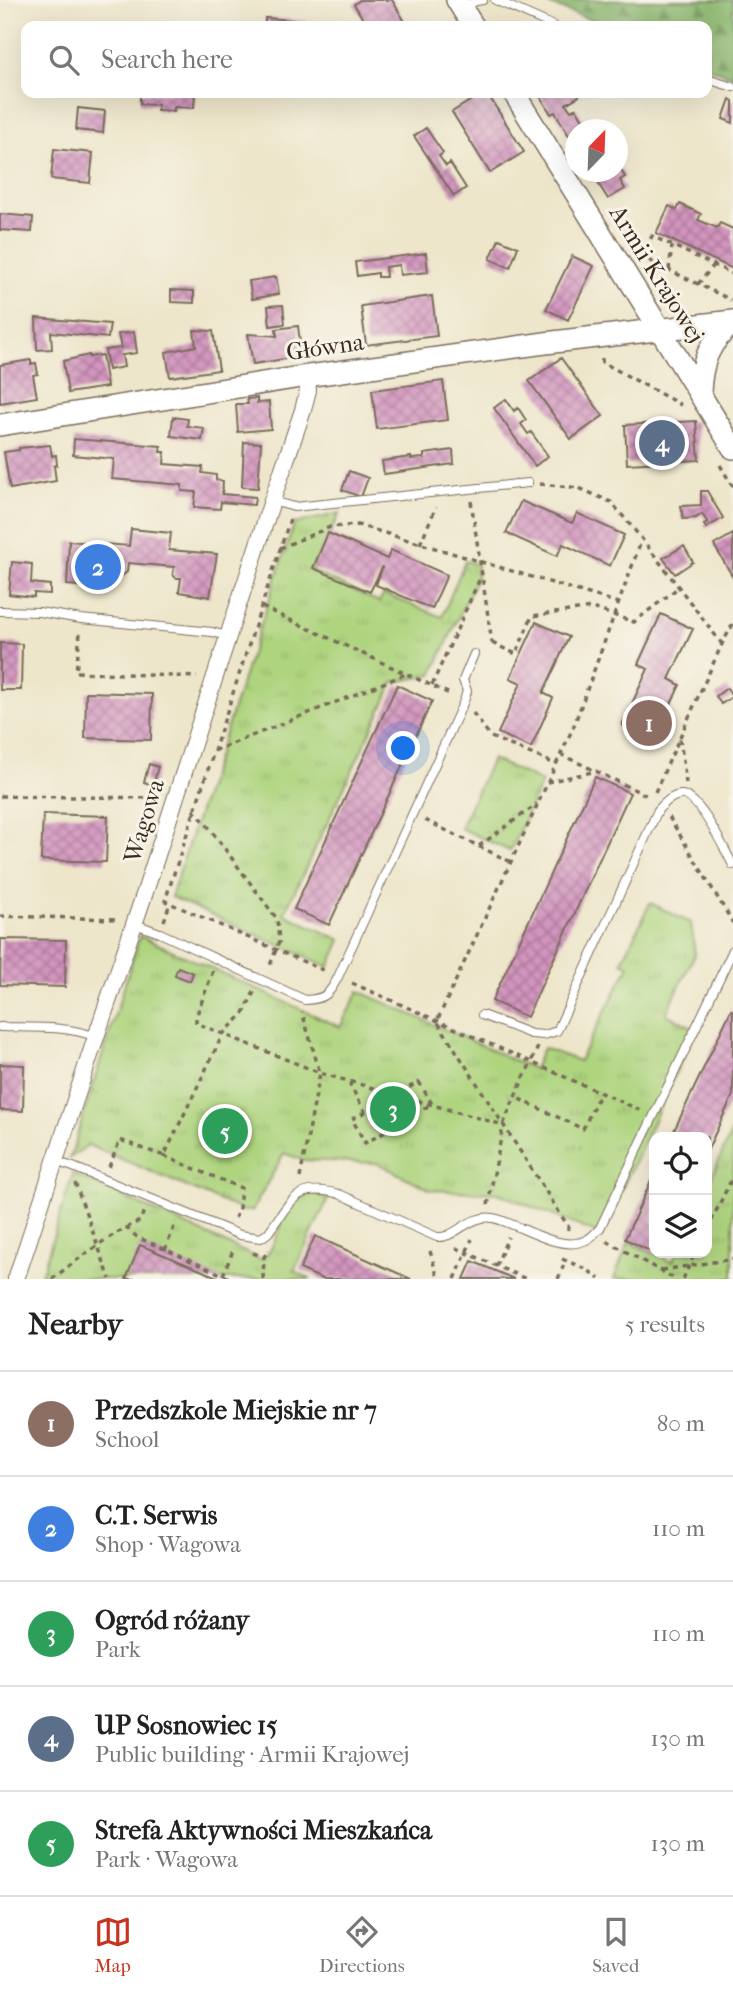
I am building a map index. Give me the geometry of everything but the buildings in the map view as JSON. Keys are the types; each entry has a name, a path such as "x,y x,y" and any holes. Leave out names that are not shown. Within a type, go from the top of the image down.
{"street":[{"name":"Armii Krajowej","path":"517,98 660,330 692,400 725,453"},
{"name":"Główna","path":"0,425 307,376 522,346 733,323"},
{"path":"692,400 712,344 733,323"},
{"name":"Wagowa","path":"16,1279 96,1037 127,922 174,799 303,410 308,390 307,376"}],"lane":[{"path":"463,16 476,1 483,0"},
{"path":"495,0 543,21"},
{"path":"712,81 733,87"},
{"path":"272,501 293,507 528,483"},
{"path":"0,611 39,612 81,620 212,632 227,636"},
{"path":"127,922 160,933 305,1000 324,997 338,977 464,701 467,691 463,680 474,654"},
{"path":"482,1015 531,1034 544,1035 557,1031 658,810 667,800 681,794 688,796 706,817 733,865"},
{"path":"55,1161 240,1235 261,1238 297,1196 310,1190 324,1190 437,1237 444,1238 467,1223 492,1218 533,1235 576,1243 588,1239 600,1228 733,950"},
{"path":"0,1027 64,1029 83,1031 96,1037"}],"path":[{"path":"642,257 652,236 733,274"},
{"path":"673,246 669,270 733,301"},
{"path":"698,284 714,265"},
{"path":"602,362 692,400"},
{"path":"725,453 733,487"},
{"path":"528,483 579,488 611,502 722,644"},
{"path":"469,489 492,643"},
{"path":"420,544 443,491"},
{"path":"293,507 165,901 653,1116"},
{"path":"280,548 330,527 358,526 618,603"},
{"path":"438,1021 573,727 642,539"},
{"path":"432,685 481,575"},
{"path":"492,643 516,654 532,616 592,608 634,622 679,587"},
{"path":"261,607 464,701 491,737 555,764"},
{"path":"81,620 76,672 201,677 212,681"},
{"path":"688,796 680,737 733,624"},
{"path":"474,654 492,643"},
{"path":"214,751 406,674"},
{"path":"560,754 652,798"},
{"path":"547,782 597,771"},
{"path":"0,796 174,799 185,803 204,821 277,919 279,942 263,982 256,988 244,1013 223,1034 164,1156"},
{"path":"478,846 537,804"},
{"path":"658,810 669,818 733,923"},
{"path":"414,814 511,862"},
{"path":"0,916 127,922"},
{"path":"219,961 196,1023 320,1073 503,1125"},
{"path":"297,1196 320,1073 301,1011 305,1000"},
{"path":"438,1021 568,1226 568,1242"},
{"path":"455,1279 481,1221 503,1125 531,1063"},
{"path":"351,1082 350,1085 365,1112"},
{"path":"397,1094 419,1082 432,1104"},
{"path":"516,1097 583,1129 600,1093"},
{"path":"397,1094 410,1116 432,1104"},
{"path":"376,1105 390,1130 365,1143 352,1119 365,1112 376,1105"},
{"path":"104,1179 120,1140 164,1156 241,1188 239,1208 230,1230"},
{"path":"712,1220 733,1176"},
{"path":"85,1183 73,1179 110,1279"},
{"path":"52,1279 98,1245 140,1221 149,1197"},
{"path":"165,1250 177,1220 167,1216"},
{"path":"447,1250 454,1247 481,1221"},
{"path":"496,1266 513,1226"},
{"path":"126,1227 137,1237 232,1279"},
{"path":"594,1234 675,1279"},
{"path":"223,1275 240,1235"},
{"path":"261,1238 263,1279"},
{"path":"235,1245 264,1257"},
{"path":"454,1247 526,1279"},
{"path":"264,1257 270,1248"},
{"path":"438,1279 429,1248 441,1253"},
{"path":"554,1255 589,1270 599,1279"},
{"path":"682,1279 693,1258"},
{"path":"660,1270 733,1259"},
{"path":"558,1279 566,1260"}],"green space":[{"path":"537,0 733,0 733,77 712,69 712,21 594,21"},
{"path":"340,513 311,571 379,602 384,594 442,617 465,561 477,564 477,577 432,675 394,682 284,914 341,940 329,967 171,897 294,524"},
{"path":"492,759 542,782 510,851 460,828"},
{"path":"650,903 691,923 695,954 666,1014 696,1029 601,1235 498,1193 431,1190 377,1163 302,1160 284,1153 252,1211 244,1211 88,1145 70,1158 140,936 340,1027 359,991 534,1069 543,1048 579,1061 629,966 622,962"},
{"path":"733,1129 733,1279 614,1279 629,1242 649,1251 649,1258 663,1258 672,1262 674,1258 712,1258 712,1176"},
{"path":"73,1174 262,1260 269,1252 293,1204 302,1196 313,1194 328,1199 294,1271 311,1279 40,1279"}],"place":[{"name":"UP Sosnowiec 15","path":"662,443"},
{"name":"C.T. Serwis","path":"98,567"},
{"name":"Przedszkole Miejskie nr 7","path":"649,723"},
{"name":"Ogród różany","path":"393,1109"},
{"name":"Strefa Aktywności Mieszkańca","path":"225,1131"}]}
